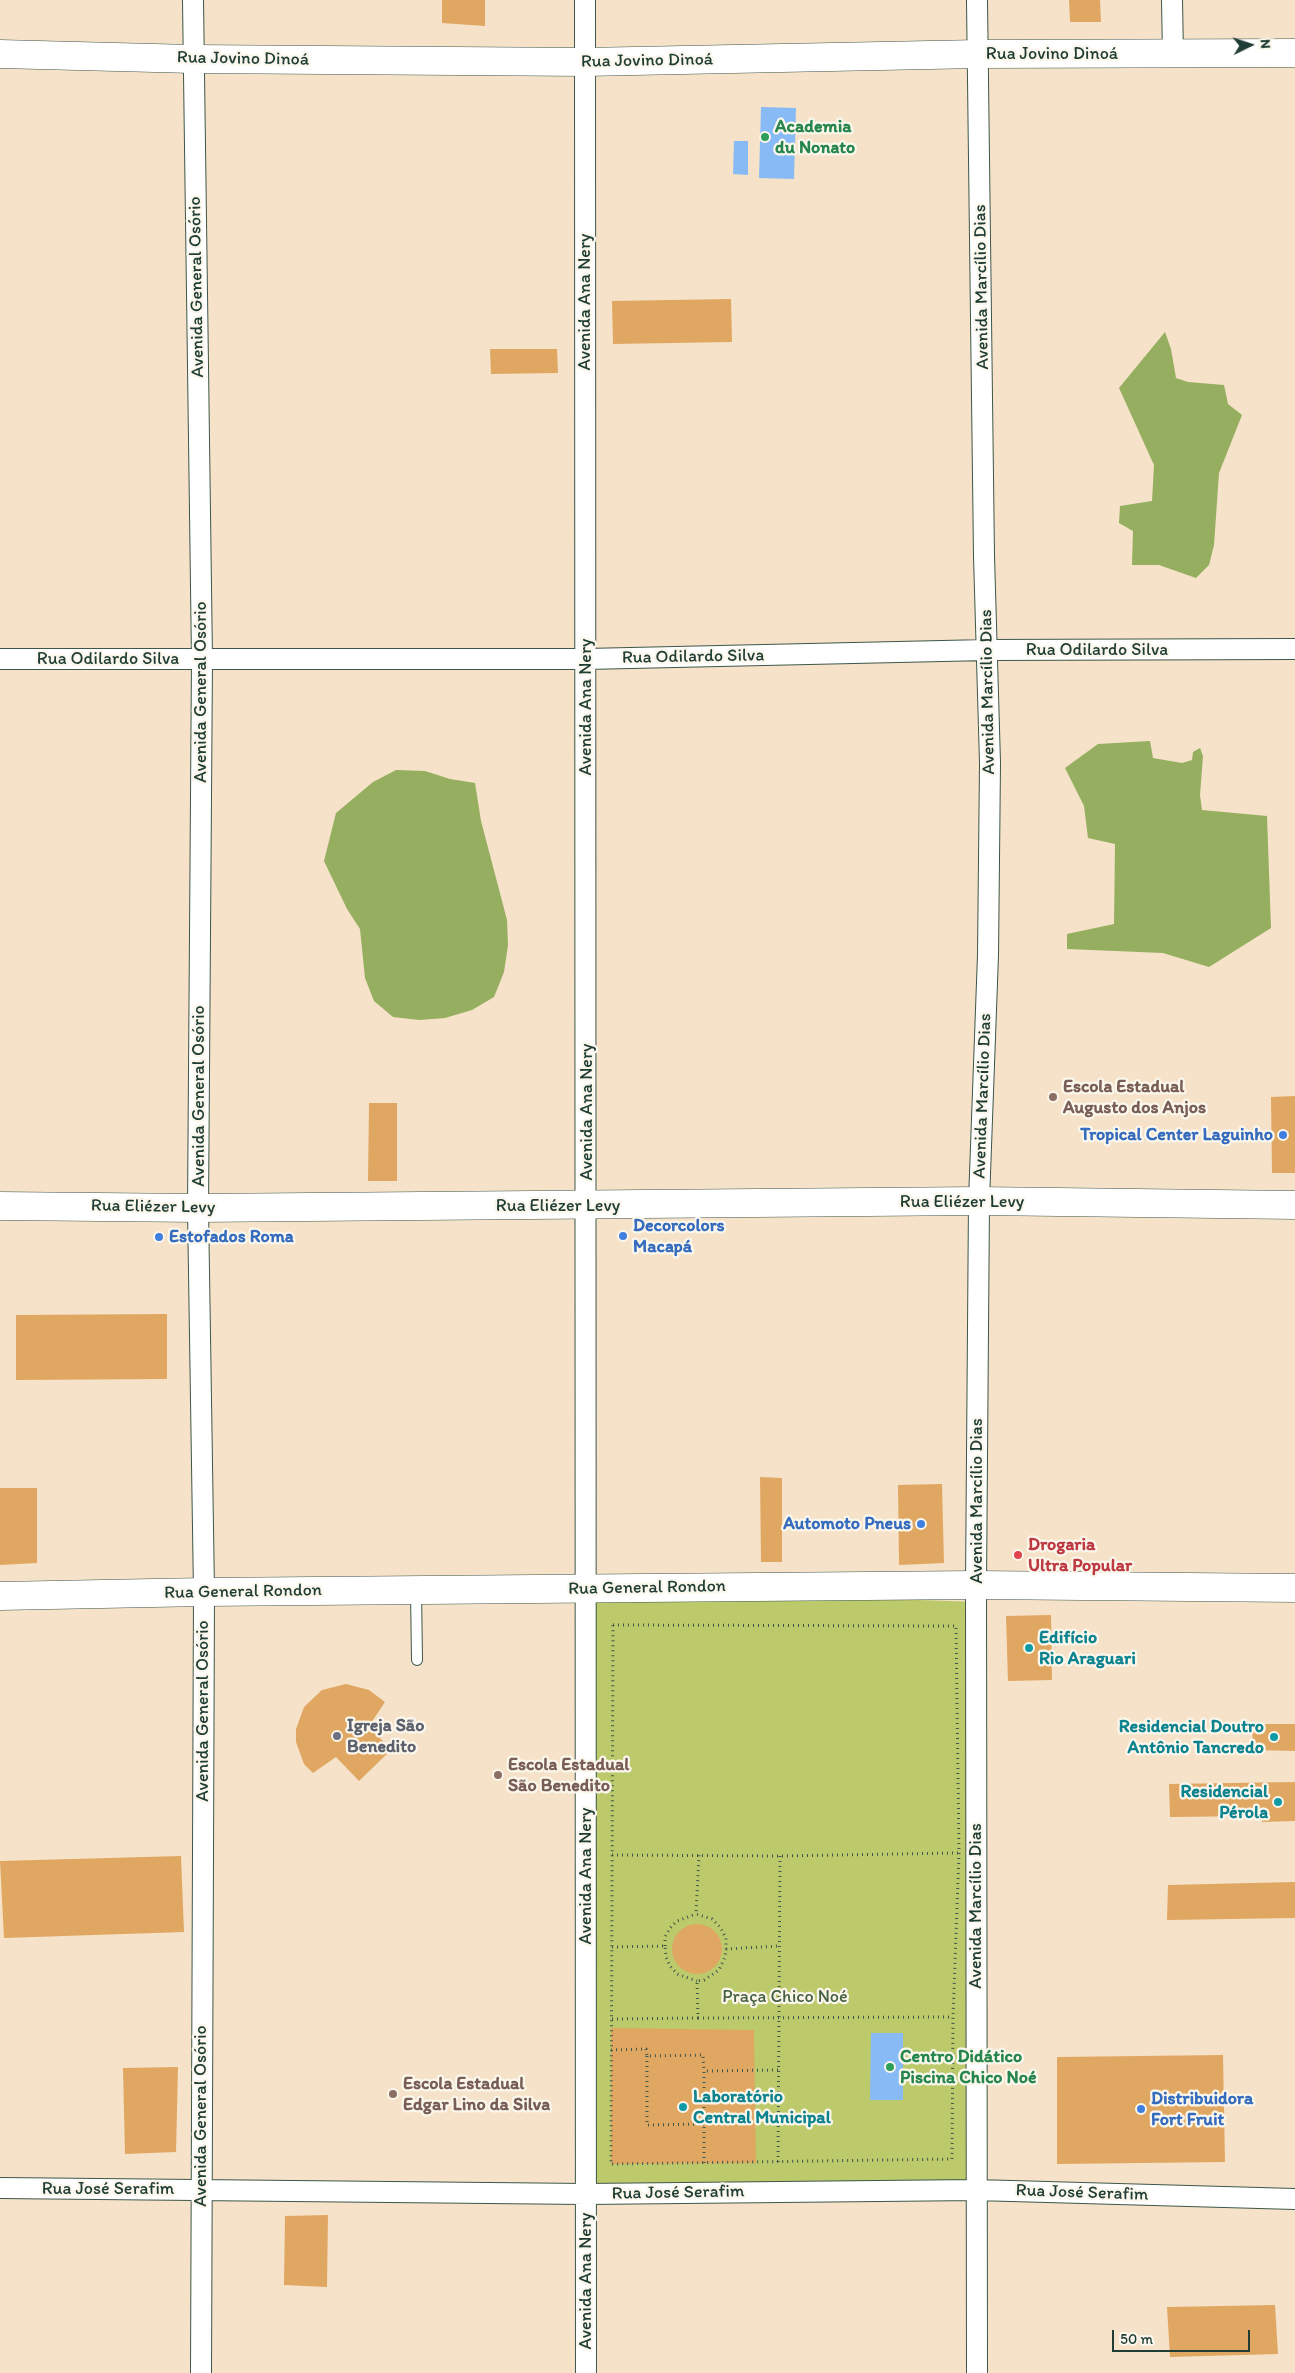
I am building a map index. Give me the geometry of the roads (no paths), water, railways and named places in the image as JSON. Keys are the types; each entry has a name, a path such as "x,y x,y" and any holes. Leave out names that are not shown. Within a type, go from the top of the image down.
{"main road":[{"name":"Rua Jovino Dinoá","path":"0,54 193,59 585,62 979,54 1295,54"},
{"name":"Rua Eliézer Levy","path":"0,1206 198,1208 979,1201 1295,1205"},
{"name":"Rua General Rondon","path":"0,1596 204,1592 976,1585 1295,1588"}],"street":[{"name":"Avenida General Osório","path":"193,0 202,659 198,1208 204,1592 200,2373"},
{"name":"Avenida Ana Nery","path":"585,0 586,2373"},
{"name":"Avenida Marcílio Dias","path":"977,0 990,763 988,955 979,1201 976,1585 977,2373"},
{"path":"1172,0 1173,55"},
{"name":"Rua Odilardo Silva","path":"0,659 586,659 987,650 1295,649"},
{"name":"Rua José Serafim","path":"0,2188 586,2194 976,2190 1295,2199"}],"lane":[{"path":"416,1590 417,1660"}],"water":[{"path":"761,107 796,108 794,179 759,178"},
{"path":"734,141 748,141 748,175 733,174"},
{"path":"871,2033 903,2033 903,2100 870,2100"}],"place":[{"name":"Academia du Nonato","path":"765,137"},
{"name":"Escola Estadual Augusto dos Anjos","path":"1053,1097"},
{"name":"Tropical Center Laguinho","path":"1283,1135"},
{"name":"Decorcolors Macapá","path":"623,1236"},
{"name":"Estofados Roma","path":"159,1237"},
{"name":"Automoto Pneus","path":"921,1524"},
{"name":"Drogaria Ultra Popular","path":"1018,1555"},
{"name":"Edifício Rio Araguari","path":"1029,1648"},
{"name":"Igreja São Benedito","path":"337,1736"},
{"name":"Residencial Doutro Antônio Tancredo","path":"1274,1737"},
{"name":"Escola Estadual São Benedito","path":"498,1775"},
{"name":"Residencial Pérola","path":"1278,1802"},
{"name":"Centro Didático Piscina Chico Noé","path":"890,2067"},
{"name":"Escola Estadual Edgar Lino da Silva","path":"393,2094"},
{"name":"Laboratório Central Municipal","path":"683,2107"},
{"name":"Distribuidora Fort Fruit","path":"1141,2109"}],"park label":[{"name":"Praça Chico Noé","path":"785,1997"}]}
